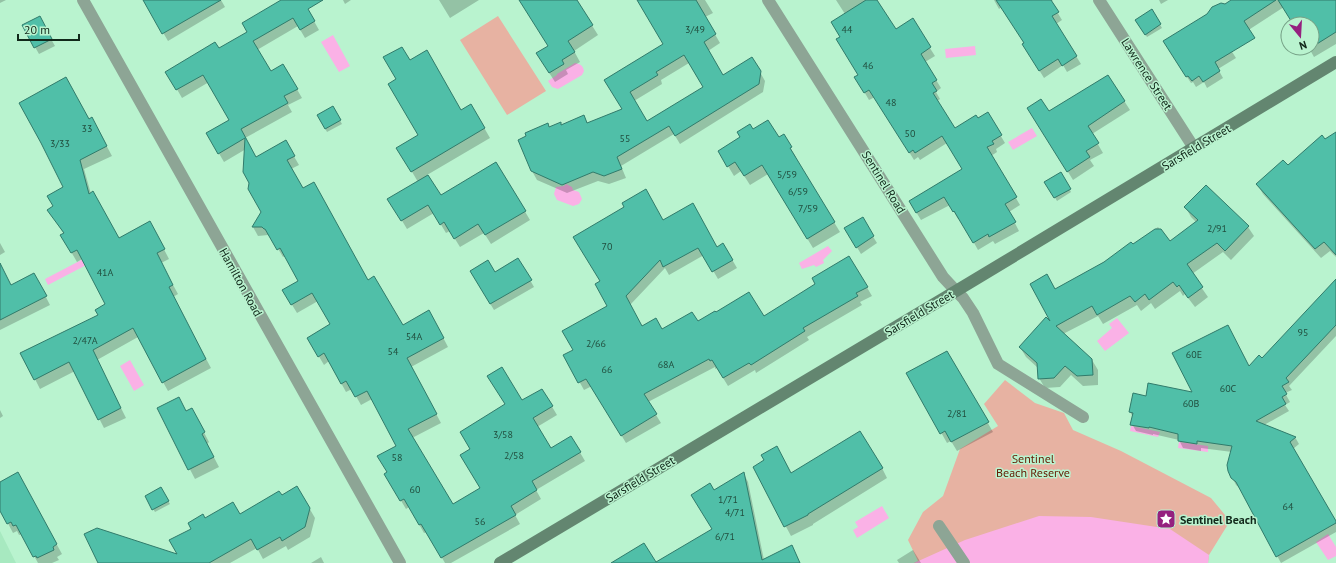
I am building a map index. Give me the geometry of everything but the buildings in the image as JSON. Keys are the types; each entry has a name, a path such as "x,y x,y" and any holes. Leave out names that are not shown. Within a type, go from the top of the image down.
{"street":[{"name":"Hamilton Road","path":"82,0 400,563"},
{"name":"Sentinel Road","path":"768,0 943,277 963,298 973,313 998,364 1083,417"},
{"name":"Lawrence Street","path":"1099,0 1194,148"},
{"name":"Sarsfield Street","path":"500,563 1336,62"},
{"path":"939,526 964,563"}],"shaded area":[{"path":"333,35 350,66 339,72 321,42"},
{"path":"975,46 976,55 946,58 945,49"},
{"path":"575,63 582,67 584,71 582,75 558,89 552,87 548,81"},
{"path":"1032,128 1037,136 1013,150 1008,142"},
{"path":"566,184 572,187 573,190 579,192 582,199 579,204 573,206 557,200 554,194 556,187 564,186"},
{"path":"828,246 832,251 823,260 824,263 816,267 814,265 802,269 799,263"},
{"path":"89,256 92,262 48,285 45,279"},
{"path":"1117,318 1129,333 1105,351 1097,341 1112,328 1109,324"},
{"path":"130,360 144,385 134,391 120,366"},
{"path":"1131,426 1160,432 1158,437 1130,431"},
{"path":"1179,442 1208,446 1208,452 1178,448"},
{"path":"882,506 889,518 857,538 853,530 858,527 855,522"},
{"path":"1039,516 1091,517 1170,529 1209,555 1208,563 914,563 965,540"},
{"path":"0,531 16,563 0,563"},
{"path":"1328,534 1336,547 1336,556 1328,560 1316,542"}],"green space":[{"path":"498,16 546,91 507,115 460,40"},
{"name":"Sentinel Beach Reserve","path":"1005,380 1035,403 1064,413 1073,430 1121,451 1211,498 1230,521 1209,555 1208,563 914,563 918,561 908,540 923,512 943,496 960,449 998,426 984,404"}],"place":[{"name":"Sentinel Beach","path":"1166,519"}]}
